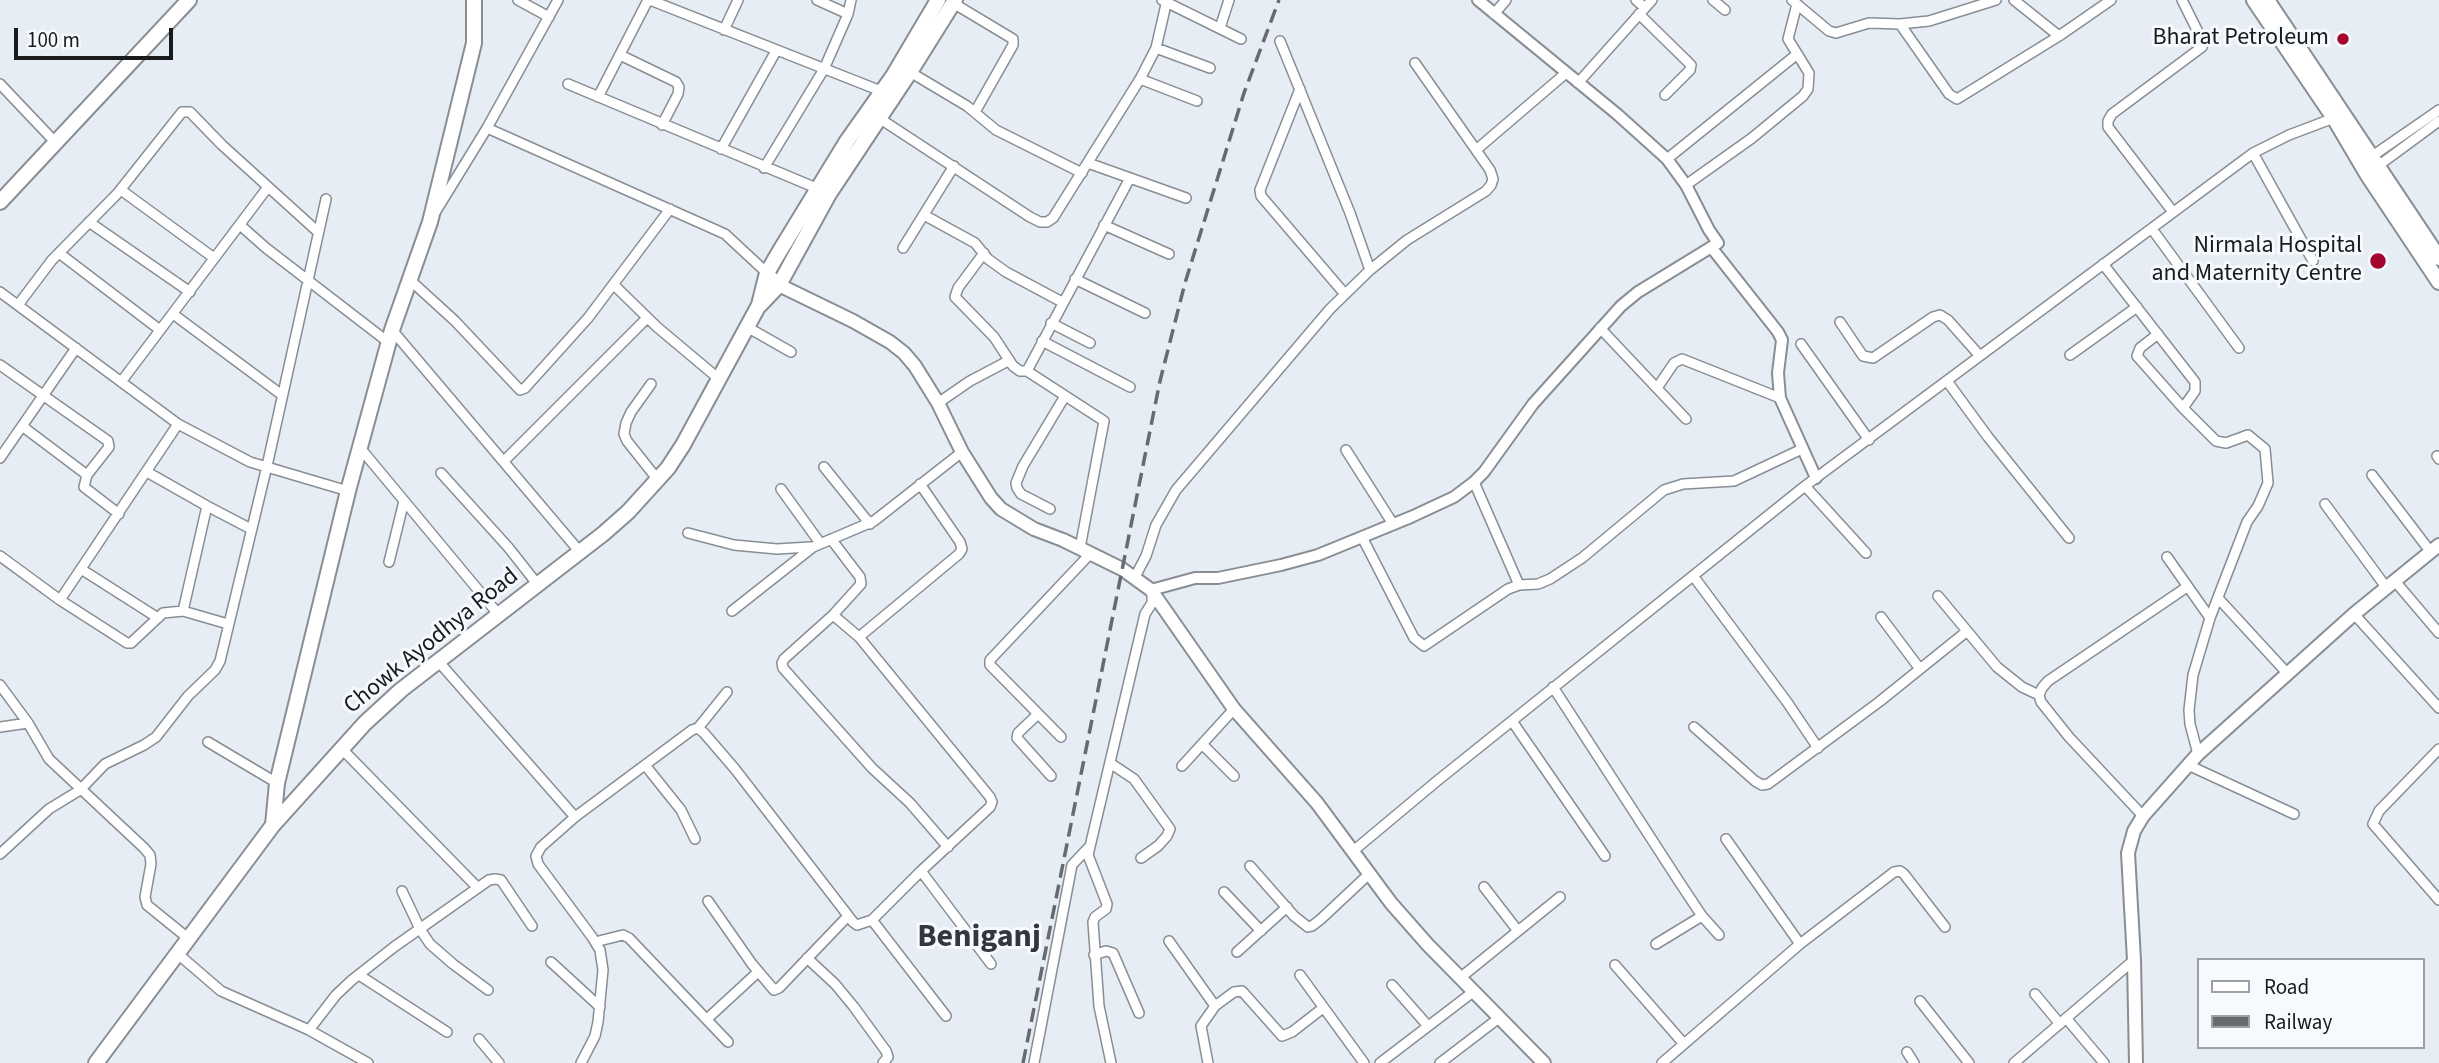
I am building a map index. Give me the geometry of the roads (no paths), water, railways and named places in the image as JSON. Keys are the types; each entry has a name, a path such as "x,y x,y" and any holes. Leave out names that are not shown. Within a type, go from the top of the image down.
{"main road":[{"path":"0,202 188,0"},
{"path":"273,825 278,783 348,491 390,336 430,222 474,43 474,0"},
{"path":"2254,0 2334,118 2367,174 2439,282"},
{"path":"2267,0 2439,258"},
{"path":"759,305 779,285 823,191 879,118 888,94 910,72 949,1"},
{"path":"759,305 768,273 949,1"},
{"path":"768,273 779,285 890,342 915,366 938,403 962,452 1001,509 1034,529 1086,551 1135,577 1152,590 1234,709 1317,803 1398,912 1544,1063"},
{"name":"Chowk Ayodhya Road","path":"96,1063 273,825 341,748 383,706 628,512 658,480 683,445 759,305"},
{"path":"2136,1063 2128,853 2134,831 2143,816 2198,754 2354,614 2434,548"}],"street":[{"path":"518,0 550,17"},
{"path":"430,222 487,128 558,0"},
{"path":"598,97 649,0 668,3 724,30 888,94"},
{"path":"724,30 738,0"},
{"path":"817,0 848,14"},
{"path":"764,168 824,69 848,14 851,0"},
{"path":"1220,28 1229,0"},
{"path":"1111,1063 1099,1006 1093,922 1094,917 1106,909 1107,904 1089,863 1088,848 1145,614 1152,603 1152,590 1195,578 1218,578 1318,555 1454,497 1474,482 1533,404 1600,328 1638,292 1718,243 1686,185 1667,159 1478,0"},
{"path":"1494,14 1506,0"},
{"path":"1636,0 1645,7 1691,65 1690,70 1665,95"},
{"path":"1713,0 1724,10"},
{"path":"1686,185 1752,138 1808,89 1809,73 1788,39 1795,2 1829,31 1836,33 1869,23 1900,24 1930,20 1996,0"},
{"path":"2014,0 2059,36"},
{"path":"1900,24 1949,94 1957,99 2059,36 2111,0"},
{"path":"2173,212 2108,127 2108,121 2112,114 2202,47 2203,42 2182,0"},
{"path":"949,1 1013,39 1013,46 975,112"},
{"path":"879,118 1040,222 1047,222 1053,218 1140,79 1156,48 1165,1 1241,39"},
{"path":"1578,83 1645,7"},
{"path":"1280,41 1350,213 1370,270"},
{"path":"1156,48 1210,68"},
{"path":"721,149 776,51"},
{"path":"620,55 676,82 679,87 678,94 662,125"},
{"path":"1667,159 1796,55"},
{"path":"1135,577 1146,556 1156,525 1175,490 1344,293 1407,240 1486,191 1493,179 1490,170 1416,63"},
{"path":"910,72 975,112 996,130 1082,173"},
{"path":"1476,150 1566,73"},
{"path":"1140,79 1197,101"},
{"path":"0,84 56,143"},
{"path":"568,84 823,191"},
{"path":"1300,89 1260,190 1261,196 1344,293"},
{"path":"2375,161 2439,110"},
{"path":"18,305 59,253 121,190 182,112 190,112 222,145 318,232"},
{"path":"1352,852 1512,720 1805,486 2253,153 2289,135 2334,118"},
{"path":"2375,161 2439,121"},
{"path":"487,128 725,234 768,273"},
{"path":"2253,153 2313,261"},
{"path":"1088,163 1186,198"},
{"path":"903,248 954,166"},
{"path":"1027,371 1130,178"},
{"path":"121,382 268,187"},
{"path":"121,190 214,258"},
{"path":"0,854 49,809 80,790 105,764 144,745 165,727 220,661 267,466 326,200"},
{"path":"410,279 455,321 520,390 525,388 588,318 670,208"},
{"path":"924,215 975,243 1006,272 1062,302"},
{"path":"89,222 190,292"},
{"path":"240,225 308,281 390,336 504,461 580,552"},
{"path":"1104,225 1169,254"},
{"path":"2152,229 2239,348"},
{"path":"1711,247 1782,340 1778,373 1780,398 1816,478"},
{"path":"59,253 160,330"},
{"path":"984,253 958,288 955,297 993,337 1008,361 1020,371 1027,371 1104,421 1086,551 990,660 995,670 1061,737"},
{"path":"2103,264 2197,385 2183,408"},
{"path":"1075,279 1144,313"},
{"path":"614,285 647,318 722,373"},
{"path":"0,292 178,424 250,462 348,491"},
{"path":"2070,355 2137,307"},
{"path":"173,314 282,396"},
{"path":"1840,322 1863,356 1873,359 1933,317 1940,315 1948,320 1980,356"},
{"path":"504,461 647,318"},
{"path":"1051,323 1090,343"},
{"path":"747,327 791,352"},
{"path":"1600,328 1686,419"},
{"path":"2158,334 2140,348 2137,356 2183,408 2216,441 2226,443 2248,435 2265,449 2268,483 2247,522 2210,618 2193,675 2189,710 2198,754"},
{"path":"1042,341 1130,387"},
{"path":"1801,344 1869,440"},
{"path":"0,458 76,348"},
{"path":"1657,388 1674,363 1682,359 1780,398"},
{"path":"938,403 1008,361"},
{"path":"0,365 110,444 87,475 84,487 119,514"},
{"path":"1947,381 2069,538"},
{"path":"651,384 631,412 624,434 626,441 658,480"},
{"path":"1050,509 1021,494 1016,483 1023,466 1065,396"},
{"path":"60,600 178,424"},
{"path":"22,426 87,475"},
{"path":"361,449 499,615"},
{"path":"1363,537 1414,638 1424,646 1508,589 1550,579 1582,558 1670,487 1734,481 1802,449"},
{"path":"1346,450 1393,524"},
{"path":"732,611 817,545 870,524 962,452"},
{"path":"824,467 870,524"},
{"path":"147,472 251,528"},
{"path":"441,473 500,537 538,585"},
{"path":"2372,475 2434,548"},
{"path":"1474,482 1519,585"},
{"path":"859,636 962,549 960,542 920,484"},
{"path":"1805,486 1866,554"},
{"path":"781,489 817,545"},
{"path":"389,562 404,501"},
{"path":"2325,504 2390,583 2439,633"},
{"path":"183,611 207,506"},
{"path":"688,533 734,545 777,548 817,545"},
{"path":"831,539 860,577 861,584 834,615 784,659 783,668 872,768 910,803 947,847"},
{"path":"0,556 60,600 127,643 131,643 163,613 183,611 228,624"},
{"path":"2167,558 2210,618"},
{"path":"81,569 158,618"},
{"path":"1693,577 1787,702 1818,748"},
{"path":"2143,816 2069,737 2041,702 2039,695 2048,681 2187,587"},
{"path":"1938,596 2006,676 2039,695"},
{"path":"2218,598 2287,673"},
{"path":"2354,614 2439,708"},
{"path":"698,728 735,769 848,916 857,925 872,920 992,803 859,636 834,615"},
{"path":"1881,617 1920,669"},
{"path":"1694,727 1762,785 1768,785 1966,632"},
{"path":"438,661 575,817"},
{"path":"0,685 28,723 49,759 144,848 151,864 145,897 147,905 188,939"},
{"path":"1553,687 1702,916 1719,935"},
{"path":"582,1063 595,1036 600,1007 602,961 595,942 538,864 536,856 541,847 575,817 698,728 727,692"},
{"path":"1182,766 1234,709"},
{"path":"1038,715 1018,733 1017,738 1051,776"},
{"path":"1512,720 1605,856"},
{"path":"0,727 28,723"},
{"path":"208,742 278,783"},
{"path":"1202,744 1234,776"},
{"path":"341,748 478,888"},
{"path":"2439,749 2379,811 2373,824 2439,900"},
{"path":"1110,763 1134,779 1170,829 1158,846 1141,858"},
{"path":"645,765 681,810 695,839"},
{"path":"2188,765 2294,814"},
{"path":"1726,839 1800,944"},
{"path":"1034,1063 1072,865 1088,848"},
{"path":"1250,866 1302,924 1312,926 1369,874"},
{"path":"920,871 991,964"},
{"path":"1661,1063 1800,944 1894,873 1900,871 1945,927"},
{"path":"309,1030 336,995 359,975 489,880 501,880 532,926"},
{"path":"1484,887 1518,931"},
{"path":"402,891 430,944 488,990"},
{"path":"1224,892 1261,931"},
{"path":"1460,978 1560,898"},
{"path":"708,901 758,972 774,990 779,988 848,916"},
{"path":"1237,952 1287,907"},
{"path":"1656,944 1702,916"},
{"path":"872,920 946,1016"},
{"path":"595,942 623,935 629,938 728,1042"},
{"path":"1169,941 1215,1006"},
{"path":"1094,955 1106,951 1113,953 1139,1013"},
{"path":"178,954 221,991 309,1030 368,1063"},
{"path":"807,958 855,1007 886,1051 888,1057 883,1063"},
{"path":"2014,1063 2134,960"},
{"path":"551,962 600,1007"},
{"path":"1615,965 1684,1044"},
{"path":"707,1019 758,972"},
{"path":"359,975 447,1032"},
{"path":"1300,975 1364,1063"},
{"path":"1392,985 1428,1026"},
{"path":"1208,1063 1201,1026 1215,1006 1234,992 1242,991 1282,1036 1292,1032 1324,1008"},
{"path":"1380,1063 1473,992"},
{"path":"2035,993 2104,1063"},
{"path":"1920,1001 1969,1063"},
{"path":"1440,1063 1499,1018"},
{"path":"479,1039 499,1063"},
{"path":"1907,1052 1914,1063"}],"railway":[{"path":"1023,1063 1160,381 1185,283 1244,93 1279,0"}],"place":[{"name":"Bharat Petroleum","path":"2343,39"},
{"name":"Nirmala Hospital and Maternity Centre","path":"2378,261"}],"district":[{"name":"Beniganj","path":"979,939"}]}
